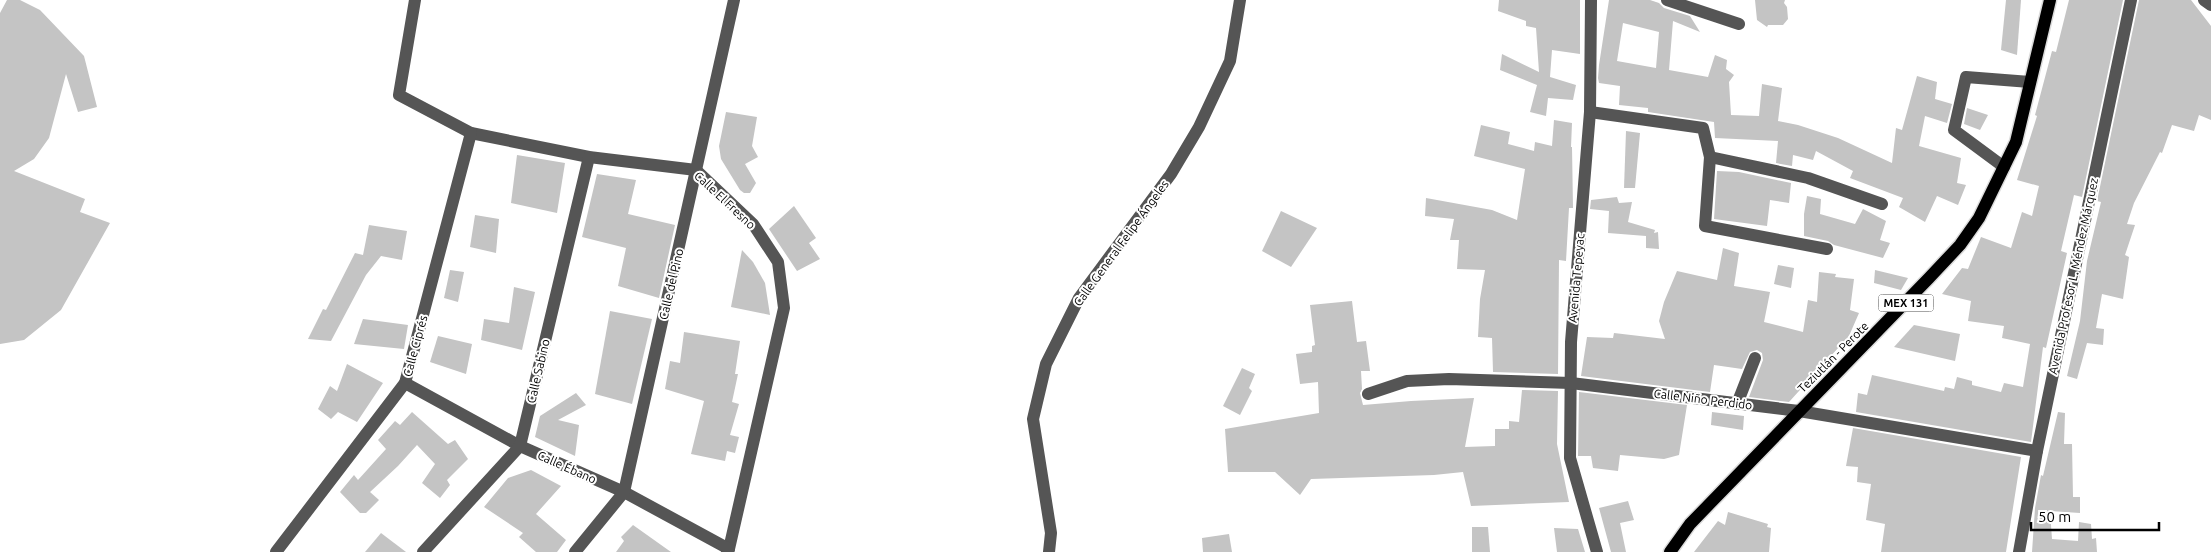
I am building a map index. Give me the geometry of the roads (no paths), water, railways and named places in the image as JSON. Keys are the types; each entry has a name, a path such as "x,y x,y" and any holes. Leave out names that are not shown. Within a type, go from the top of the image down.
{"main road":[{"name":"Teziutlán - Perote","path":"1670,552 1690,524 1960,245 1979,218 2016,142 2050,0"}],"street":[{"name":"Calle El Fresno","path":"415,0 399,95 471,133 589,157 696,170 753,224 778,262 784,308 728,551"},
{"name":"Calle del Pino","path":"575,552 624,492 734,0"},
{"name":"Calle General Felipe Ángeles","path":"1049,552 1051,533 1033,419 1046,364 1080,298 1171,174 1199,127 1230,61 1240,0"},
{"name":"Avenida Tepeyac","path":"1591,0 1590,112 1571,342 1570,458 1597,552"},
{"path":"1668,0 1739,24"},
{"name":"Avenida Profesor L. Méndez Márquez","path":"2019,552 2037,451 2131,0"},
{"path":"2204,0 2211,5"},
{"path":"2004,168 1954,130 1966,77 2030,82"},
{"path":"1590,112 1703,128 1710,157 1705,226 1828,248"},
{"name":"Calle Ciprés","path":"276,552 405,383 471,133"},
{"name":"Calle Sabino","path":"423,552 520,446 589,157"},
{"path":"1710,157 1808,178 1882,204"},
{"path":"1737,404 1755,358"},
{"name":"Calle Niño Perdido","path":"1368,394 1407,380 1449,379 1571,383 1799,411 2037,451"},
{"name":"Calle Ébano","path":"405,383 520,446 624,492 728,551"}]}
